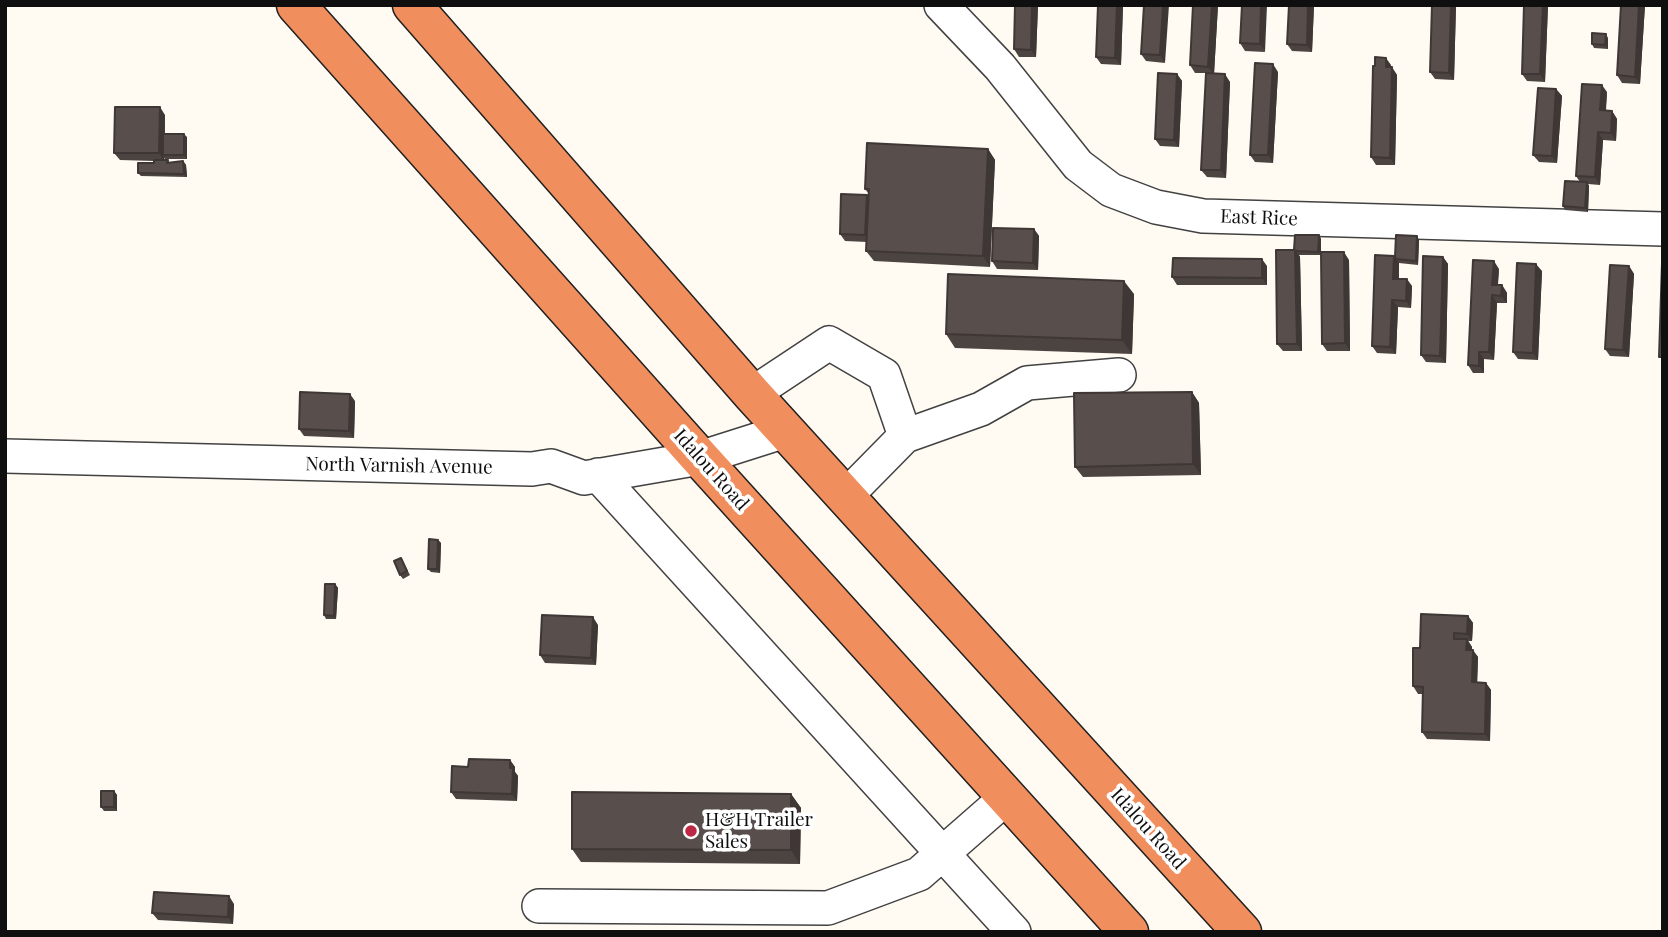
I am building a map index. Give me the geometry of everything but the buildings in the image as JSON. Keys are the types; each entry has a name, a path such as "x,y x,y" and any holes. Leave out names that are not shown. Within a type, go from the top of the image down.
{"highway":[{"name":"Idalou Road","path":"296,5 700,458 1129,932"},
{"name":"Idalou Road","path":"412,5 785,431 1242,932"}],"street":[{"name":"East Rice","path":"941,5 1000,67 1078,165 1111,190 1156,206 1203,216 1663,229"},
{"path":"752,394 829,343 884,376 905,436"},
{"path":"845,497 905,436 981,409 1027,383 1119,375"},
{"name":"North Varnish Avenue","path":"5,456 532,469 551,466 584,478 700,458 785,431"},
{"path":"598,475 1014,932"},
{"path":"540,906 828,908 919,874 1007,797"}],"place":[{"name":"H&H Trailer Sales","path":"691,831"}]}
